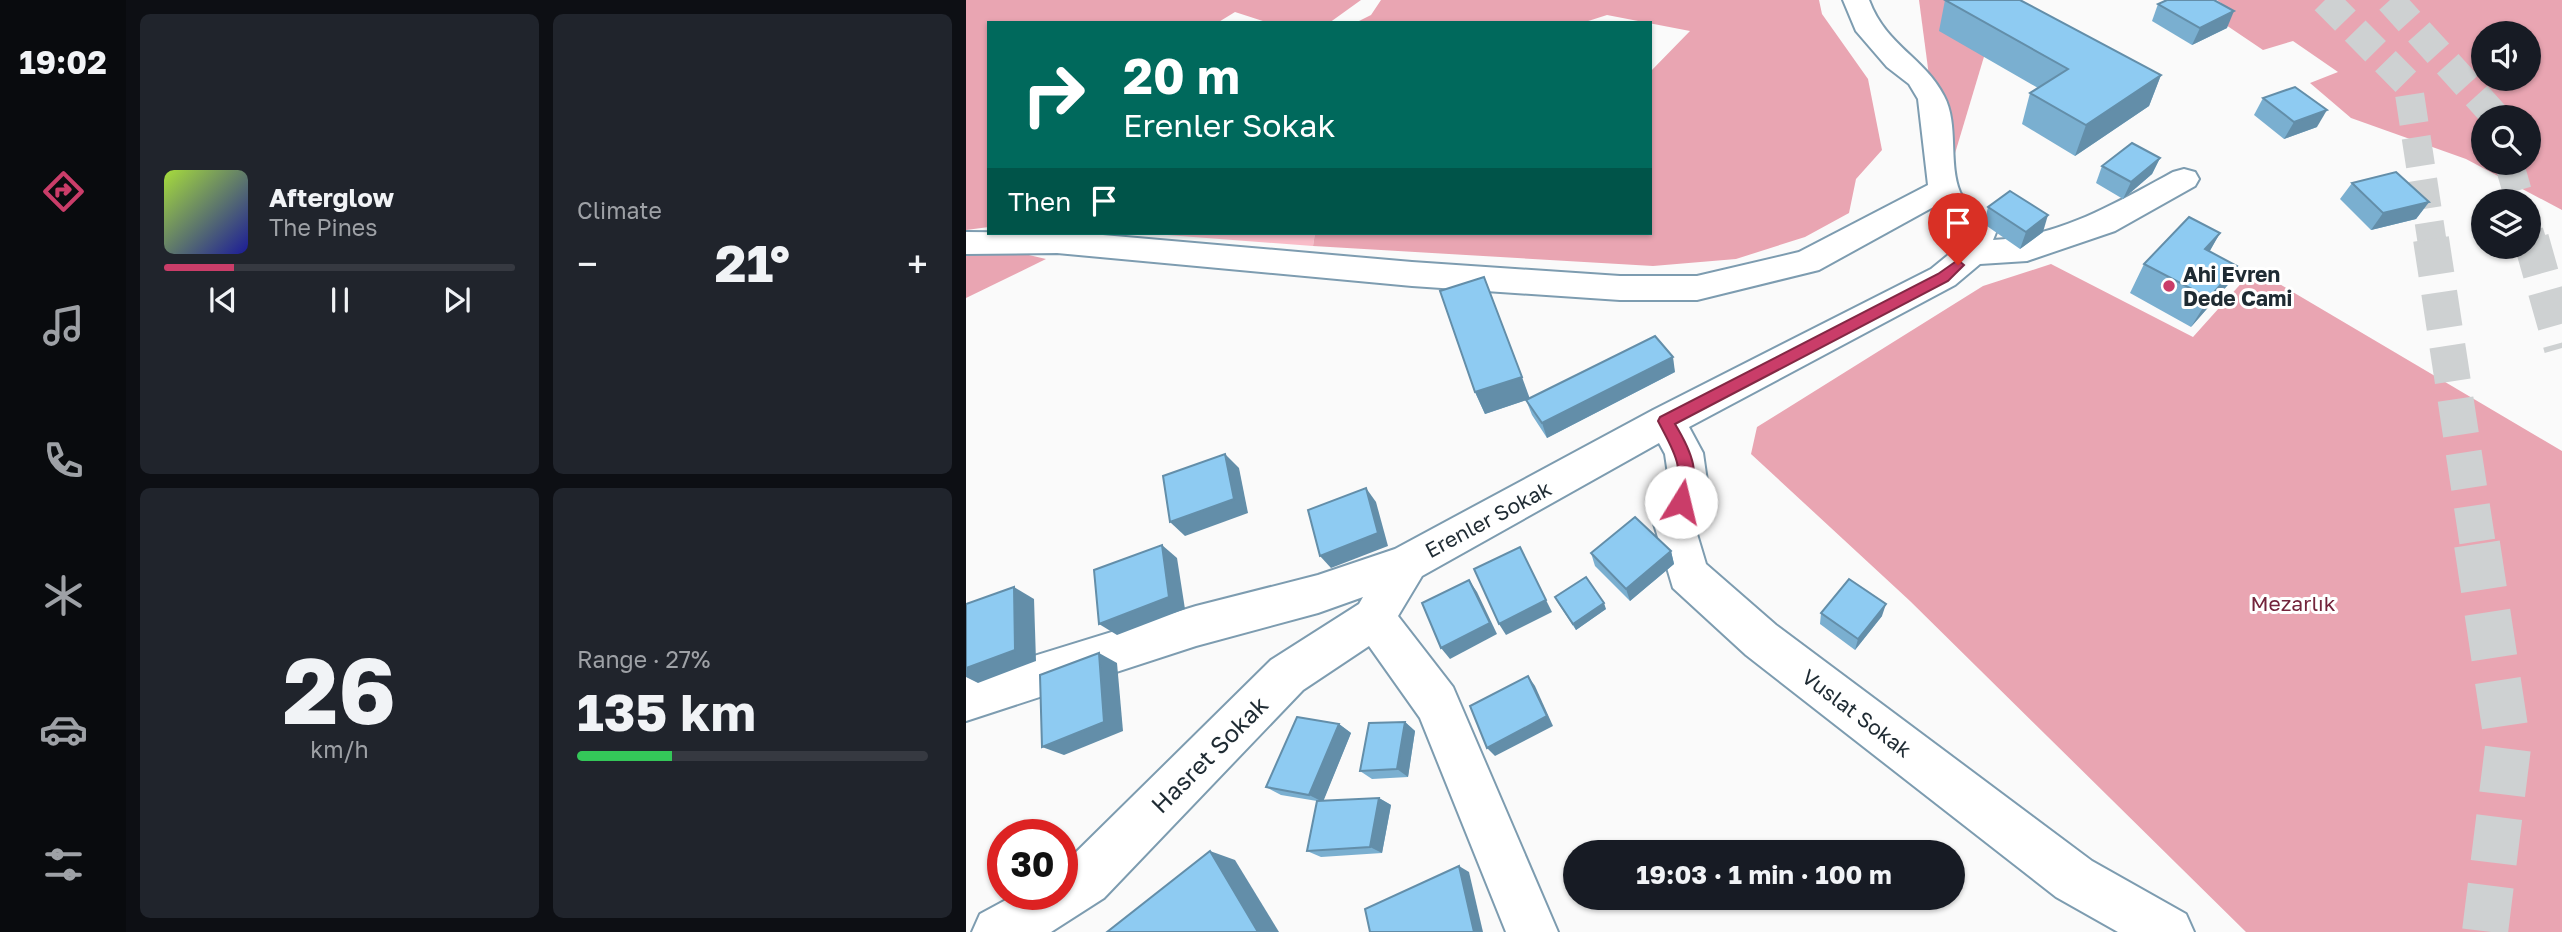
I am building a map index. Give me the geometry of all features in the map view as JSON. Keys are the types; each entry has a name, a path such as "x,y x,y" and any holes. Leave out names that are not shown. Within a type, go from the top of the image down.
{"street":[{"path":"1856,0 1865,26 1897,61 1920,79 1932,99 1944,190 1958,214 1981,230 1972,253 2027,250 2104,223 2184,179"},
{"path":"966,243 1057,242 1426,275 1620,288 1697,288 1807,262 1853,240 1906,207 1944,190"},
{"name":"Erenler Sokak","path":"966,699 1196,626 1318,594 1407,563 1665,421 1943,277 1972,253"},
{"name":"Vuslat Sokak","path":"1665,421 1684,453 1688,481 1674,524 1688,575 1761,640 2074,879 2168,932"},
{"name":"Hasret Sokak","path":"998,932 1012,927 1086,880 1220,740 1287,675 1374,618 1407,563"},
{"path":"1374,618 1437,704 1532,932"}],"shaded area":[{"path":"1167,235 1315,235 1313,246"}],"green space":[{"path":"966,0 1361,0 1332,21 1263,21 1235,12 1220,21 987,21 987,227 966,230"},
{"path":"1381,0 1819,0 1822,14 1868,79 1882,150 1856,179 1849,213 1805,237 1736,259 1653,266 1313,246 1315,235 1652,235 1652,70 1690,31 1652,24 1652,21 1607,15 1588,21 1359,21 1371,15"},
{"path":"1919,0 2001,0 1944,190"},
{"path":"2217,0 2562,0 2562,210 2541,199 2541,189 2522,189 2496,175 2541,175 2541,105 2471,105 2471,162 2351,118 2310,83 2338,72 2293,41 2263,50 2223,23 2224,5"},
{"path":"1003,249 1046,259 966,298 966,253"},
{"name":"Mezarlık","path":"2051,264 2193,337 2254,269 2562,451 2562,932 2246,932 1910,601 1751,454 1757,427 1983,286"}],"building":[{"path":"1945,0 2020,0 2161,75 2086,125 2030,93 2068,69"},
{"path":"2167,0 2214,0 2234,11 2200,28 2158,4"},
{"path":"2295,87 2327,110 2294,122 2263,98"},
{"path":"2132,143 2160,158 2131,182 2102,166"},
{"path":"2396,172 2429,202 2383,213 2352,183"},
{"path":"2010,191 2048,215 2026,232 1988,207"},
{"path":"2189,217 2220,233 2205,249 2237,266 2209,298 2144,264"},
{"path":"2235,269 2238,271 2224,287"},
{"path":"1484,277 1522,377 1475,392 1440,291"},
{"path":"1655,336 1673,357 1542,423 1526,400"},
{"path":"1225,454 1234,499 1170,522 1163,476"},
{"path":"1366,488 1378,533 1320,556 1308,510"},
{"path":"1635,517 1671,551 1626,589 1591,553"},
{"path":"1162,545 1169,597 1099,624 1094,570"},
{"path":"1520,547 1546,600 1499,624 1474,569"},
{"path":"1586,577 1604,603 1573,624 1555,597"},
{"path":"1849,579 1886,604 1858,639 1821,613"},
{"path":"1469,580 1490,623 1441,648 1422,603"},
{"path":"1014,587 1015,650 966,668 966,604"},
{"path":"1099,653 1104,722 1042,747 1040,675"},
{"path":"1528,676 1547,716 1487,748 1470,706"},
{"path":"1297,717 1339,724 1309,795 1266,787"},
{"path":"1405,722 1397,769 1360,771 1369,723"},
{"path":"1379,798 1370,847 1307,851 1317,801"},
{"path":"1210,851 1258,932 1107,932"},
{"path":"1459,866 1474,932 1370,932 1365,909"}],"tunnel":[{"path":"2325,0 2408,84 2432,241"},
{"path":"2390,0 2485,105"},
{"path":"2512,175 2517,189"},
{"path":"2431,239 2478,546"},
{"path":"2537,259 2562,348"},
{"path":"2477,544 2508,747 2485,932"}],"place":[{"name":"Ahi Evren Dede Cami","path":"2169,286"}],"route":[{"path":"1681,502 1688,481 1684,453 1665,421 1943,277 1958,265"}]}
